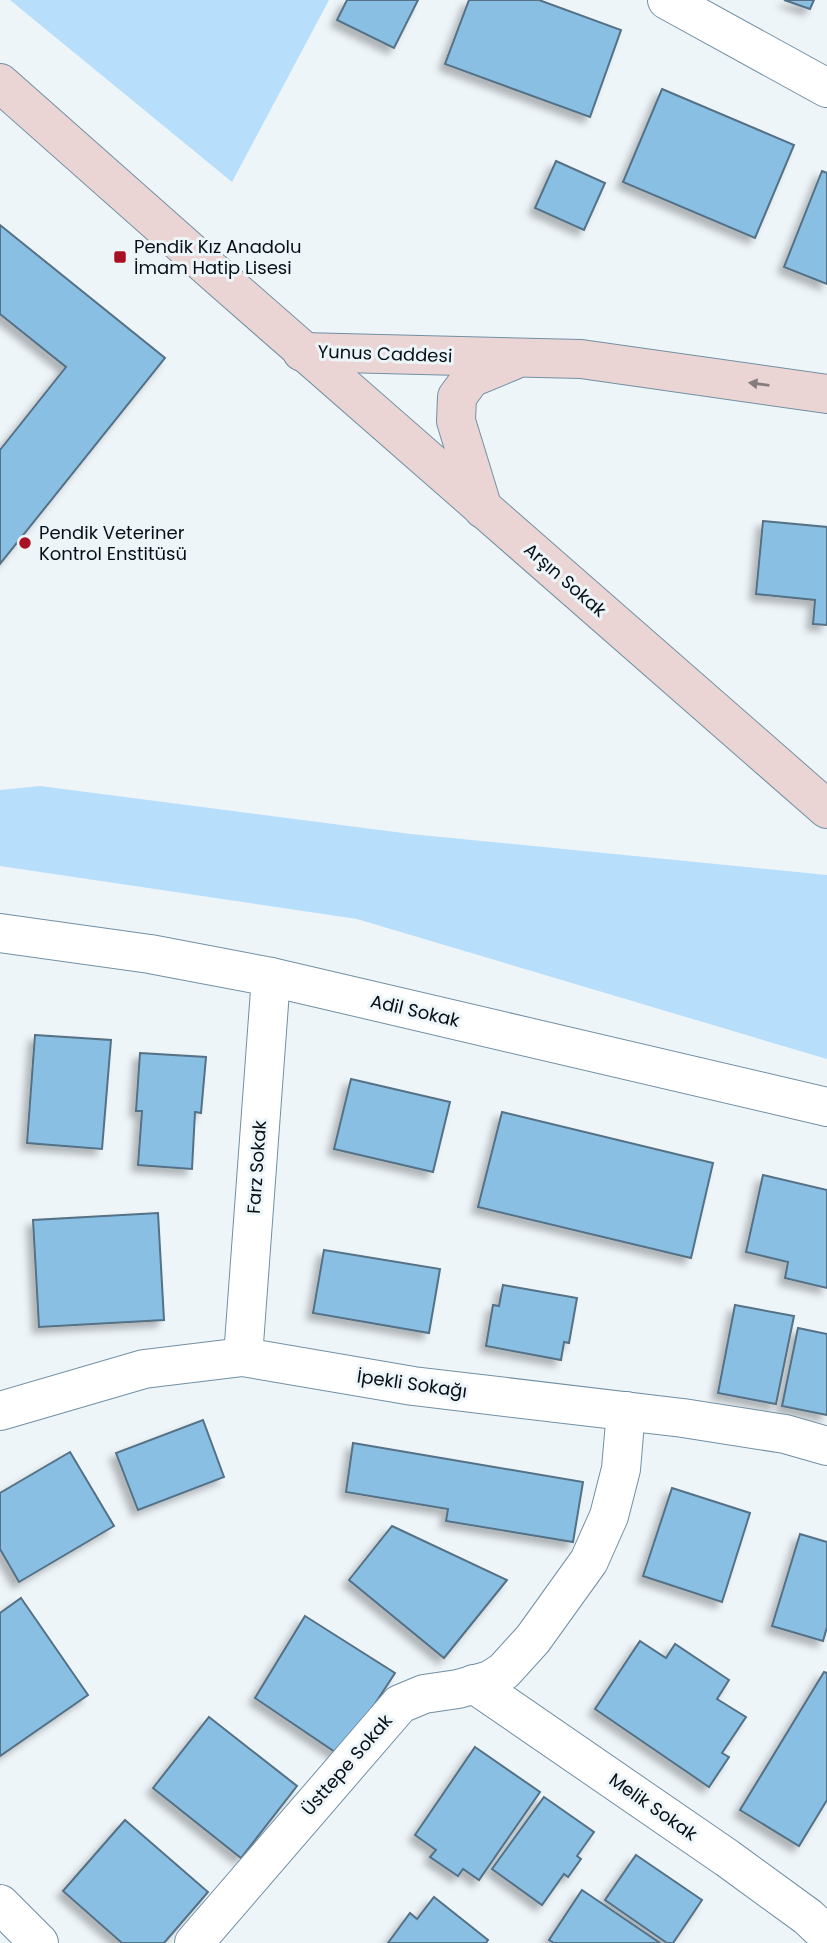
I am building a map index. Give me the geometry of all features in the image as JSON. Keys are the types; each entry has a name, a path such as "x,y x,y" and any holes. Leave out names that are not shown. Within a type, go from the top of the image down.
{"street":[{"path":"667,0 827,88"},
{"name":"Yunus Caddesi","path":"0,83 302,352 581,359 827,394"},
{"name":"Arşın Sokak","path":"302,352 395,430 827,809"},
{"path":"483,509 456,421 457,397 471,378 521,358"},
{"name":"Adil Sokak","path":"0,933 150,954 271,977 827,1107"},
{"name":"Farz Sokak","path":"243,1357 271,977"},
{"name":"İpekli Sokağı","path":"0,1411 144,1369 243,1357 413,1386 626,1411 785,1434 827,1446"},
{"name":"Üsttepe Sokak","path":"194,1943 400,1704 424,1694 490,1680 504,1671 540,1631 589,1561 609,1516 621,1469 626,1411"},
{"name":"Melik Sokak","path":"474,1684 727,1858 808,1917 827,1935"},
{"path":"0,1904 39,1943"}],"shaded area":[{"path":"10,0 329,0 232,182"},
{"path":"40,786 411,834 827,875 827,1059 357,919 0,866 0,790"}],"building":[{"path":"347,0 418,0 394,48 337,20"},
{"path":"469,0 539,0 621,30 590,117 445,64"},
{"path":"784,0 814,0 810,9"},
{"path":"662,89 794,145 755,238 623,182"},
{"path":"556,161 605,183 584,230 535,208"},
{"path":"822,171 827,173 827,284 784,267"},
{"path":"0,225 165,358 0,564 0,450 66,367 0,314"},
{"path":"763,521 827,527 827,625 813,624 815,600 756,594"},
{"path":"35,1035 111,1040 102,1149 27,1143"},
{"path":"140,1053 206,1057 201,1113 195,1112 192,1169 138,1165 142,1111 136,1111"},
{"path":"351,1079 450,1102 433,1172 334,1149"},
{"path":"502,1112 713,1163 691,1258 478,1207"},
{"path":"763,1175 827,1190 827,1288 785,1278 788,1262 746,1252"},
{"path":"158,1213 164,1320 39,1327 33,1220"},
{"path":"324,1250 440,1269 429,1333 313,1313"},
{"path":"503,1285 577,1298 569,1343 564,1342 561,1360 486,1346 493,1305 499,1306"},
{"path":"735,1305 794,1316 776,1404 718,1393"},
{"path":"798,1328 827,1334 827,1415 782,1406"},
{"path":"203,1420 224,1477 138,1510 116,1453"},
{"path":"353,1443 583,1482 573,1542 446,1521 448,1509 346,1492"},
{"path":"70,1452 114,1526 19,1582 0,1549 0,1493"},
{"path":"672,1488 750,1513 722,1602 643,1576"},
{"path":"392,1526 507,1580 444,1658 349,1580"},
{"path":"800,1534 827,1542 827,1627 823,1641 772,1626"},
{"path":"21,1598 88,1695 0,1756 0,1613"},
{"path":"305,1616 395,1673 341,1756 255,1698"},
{"path":"640,1641 666,1658 675,1644 729,1680 717,1699 746,1717 722,1753 729,1757 709,1787 595,1709"},
{"path":"824,1672 827,1673 827,1800 799,1846 740,1810"},
{"path":"209,1717 297,1786 241,1858 153,1788"},
{"path":"475,1747 540,1792 479,1880 463,1869 458,1876 430,1857 436,1850 415,1835"},
{"path":"544,1797 594,1832 577,1856 581,1859 568,1877 564,1874 542,1905 492,1869"},
{"path":"125,1820 208,1892 164,1943 122,1943 63,1891"},
{"path":"636,1855 702,1900 673,1943 667,1943 605,1900"},
{"path":"582,1890 660,1943 554,1943 549,1940"},
{"path":"434,1897 488,1940 486,1943 388,1943 410,1913 417,1919"}],"place":[{"name":"Pendik Kız Anadolu İmam Hatip Lisesi","path":"120,257"},
{"name":"Pendik Veteriner Kontrol Enstitüsü","path":"25,543"}]}
